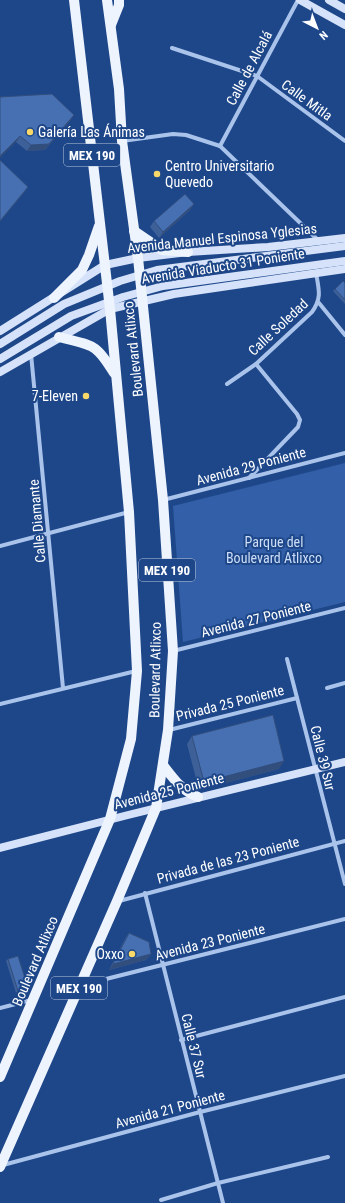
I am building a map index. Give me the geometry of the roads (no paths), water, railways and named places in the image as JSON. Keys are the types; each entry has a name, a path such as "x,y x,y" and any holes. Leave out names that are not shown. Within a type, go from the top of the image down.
{"main road":[{"name":"Boulevard Atlixco","path":"0,1077 110,819 131,739 137,671 129,512 110,309 74,0"},
{"name":"Boulevard Atlixco","path":"0,1166 80,986 156,808 168,730 173,651 163,500 138,258 122,142 119,89 107,0"},
{"path":"111,25 119,6 119,0"},
{"path":"299,0 345,25"},
{"path":"329,0 345,9"},
{"path":"54,298 82,270 89,255 100,222"},
{"path":"134,232 162,250 188,252"},
{"name":"Avenida Manuel Espinosa Yglesias","path":"0,331 105,265 138,258 188,252 268,247 345,238"},
{"name":"Avenida Viaducto 31 Poniente","path":"0,344 64,304 120,281 157,270 345,246"},
{"path":"268,247 272,280"},
{"name":"Avenida Viaducto 31 Poniente","path":"0,359 71,316 123,297 163,286 345,261"},
{"path":"0,372 110,309 174,294 345,269"},
{"path":"22,317 31,353"},
{"path":"59,337 95,347 102,354 115,375"},
{"name":"Avenida 25 Poniente","path":"0,848 198,797 345,762"},
{"path":"163,765 177,784 190,794 198,797"}],"street":[{"name":"Calle de Alcalá","path":"220,146 299,0"},
{"name":"Calle Mitla","path":"172,48 257,76 345,141"},
{"path":"122,142 173,134 186,135 220,146 319,241"},
{"name":"Calle Soledad","path":"226,384 256,364 312,312 318,303 319,292 316,273"},
{"path":"318,303 345,335"},
{"name":"Calle Diamante","path":"31,353 63,688"},
{"path":"248,479 298,428 300,420 298,414 256,364"},
{"name":"Avenida 29 Poniente","path":"163,500 345,453"},
{"path":"0,546 129,512"},
{"name":"Avenida 27 Poniente","path":"173,651 345,608"},
{"name":"Calle 39 Sur","path":"287,659 345,884"},
{"path":"0,704 137,671"},
{"path":"327,688 345,683"},
{"name":"Privada 25 Poniente","path":"168,730 297,698"},
{"name":"Privada de las 23 Poniente","path":"117,901 345,841"},
{"name":"Calle 37 Sur","path":"145,894 164,964 181,1040 223,1203"},
{"name":"Avenida 23 Poniente","path":"80,986 345,919"},
{"path":"181,1040 345,997"},
{"path":"0,1008 34,999"},
{"name":"Avenida 21 Poniente","path":"0,1166 200,1112 345,1076"},
{"path":"161,1200 218,1183 328,1158"}],"place":[{"name":"Galería Las Ánimas","path":"30,132"},
{"name":"Centro Universitario Quevedo","path":"157,174"},
{"name":"7-Eleven","path":"86,396"},
{"name":"Oxxo","path":"132,954"}],"park label":[{"name":"Parque del Boulevard Atlixco","path":"274,550"}]}
